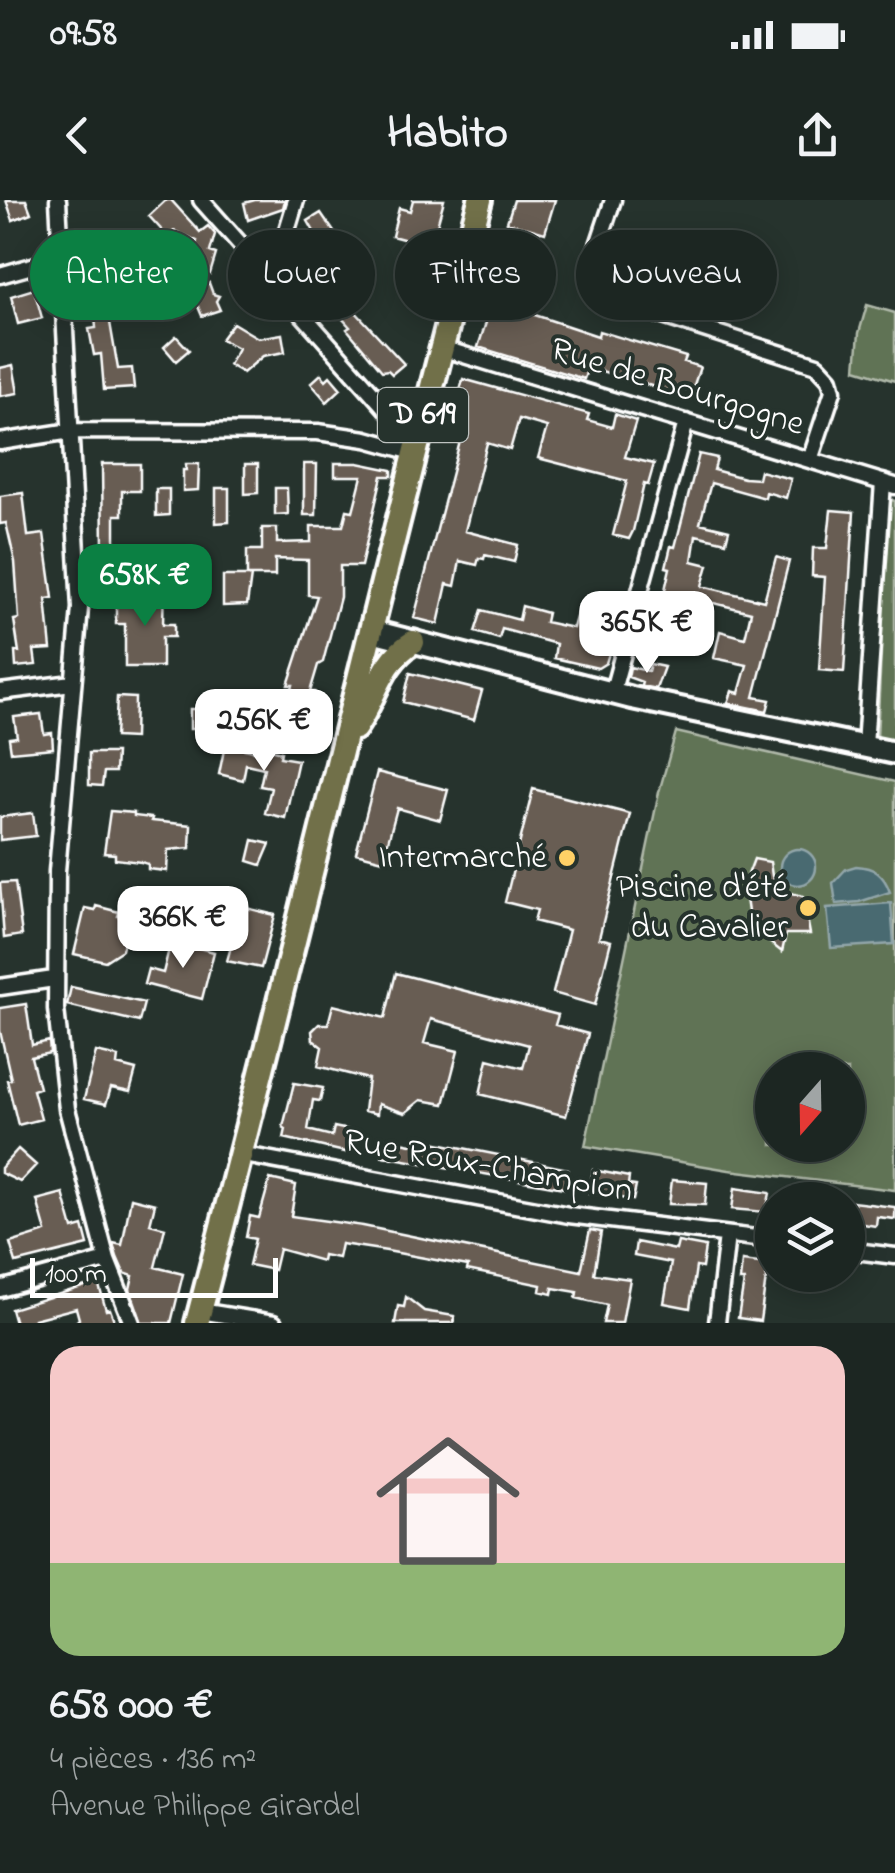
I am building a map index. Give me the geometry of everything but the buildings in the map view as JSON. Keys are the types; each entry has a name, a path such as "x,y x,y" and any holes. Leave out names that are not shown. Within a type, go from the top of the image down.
{"main road":[{"name":"D 619","path":"199,1317 480,200"},
{"path":"342,748 366,713 388,665 412,642"}],"street":[{"path":"58,200 61,230"},
{"path":"201,200 228,230"},
{"path":"287,230 296,200"},
{"path":"613,200 589,272 592,286 604,296 817,366 830,379 832,391 810,460"},
{"path":"0,275 30,266"},
{"path":"67,320 80,608 57,871 54,979 67,1109 107,1260 132,1323"},
{"path":"307,320 416,443"},
{"name":"Rue de Bourgogne","path":"441,348 889,484"},
{"path":"612,694 686,422"},
{"path":"0,442 71,431 318,432 416,443"},
{"path":"865,746 889,484"},
{"path":"372,632 612,694 895,752"},
{"path":"0,692 72,683"},
{"path":"0,988 54,979"},
{"name":"Rue Roux-Champion","path":"239,1154 569,1214 755,1238"},
{"path":"716,1323 728,1235"},
{"path":"865,1252 895,1256"},
{"path":"0,1288 107,1260"},
{"path":"199,1317 274,1323"}],"green space":[{"path":"867,305 895,313 895,381 856,369 859,333"},
{"path":"888,499 895,501 895,743 877,739"},
{"path":"676,732 895,782 895,1190 865,1186 865,1182 829,1182 729,1170 585,1146 659,792"}],"water":[{"path":"798,849 811,854 816,867 811,880 798,885 785,880 780,867 785,854"},
{"path":"856,866 878,873 890,892 859,902 836,904 833,883 846,869"},
{"path":"891,903 894,944 831,948 827,908"}],"place":[{"name":"Intermarché","path":"567,858"},
{"name":"Piscine d'été du Cavalier","path":"808,908"}]}
